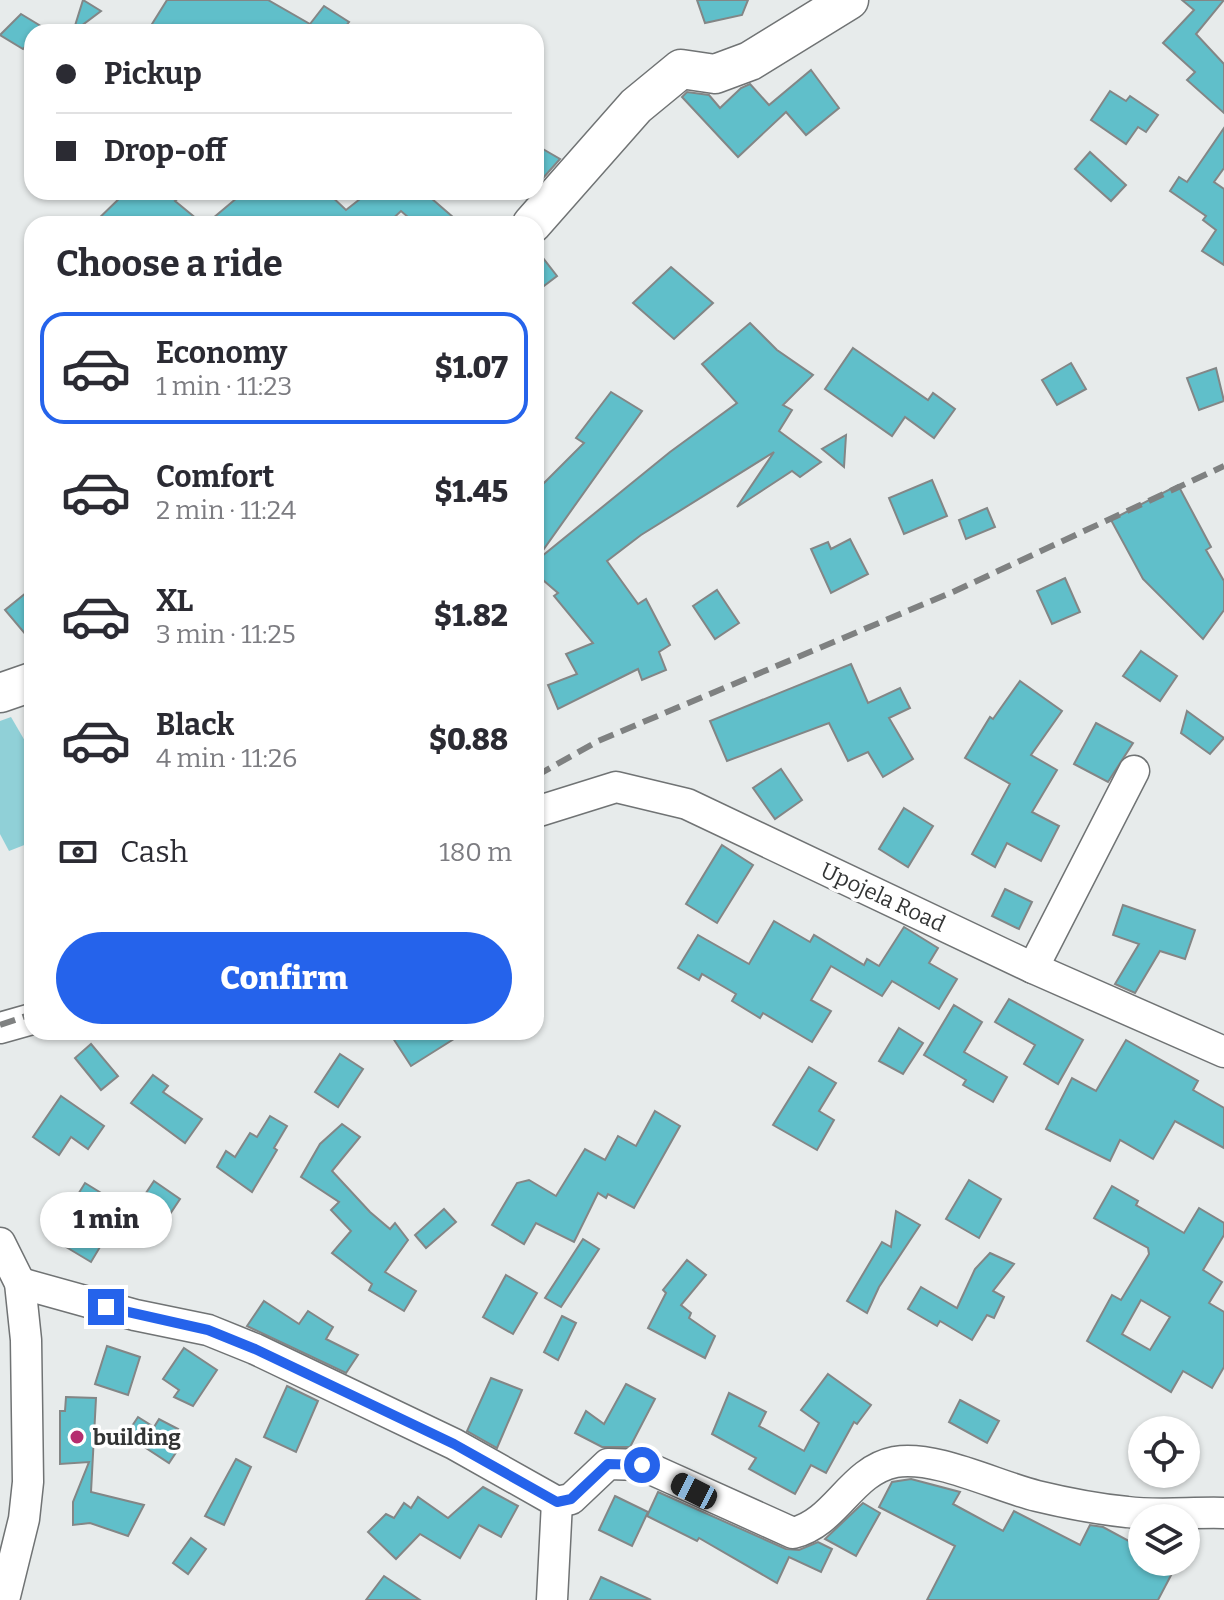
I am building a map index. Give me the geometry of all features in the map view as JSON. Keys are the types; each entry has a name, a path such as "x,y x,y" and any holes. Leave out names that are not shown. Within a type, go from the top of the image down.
{"main road":[{"path":"539,216 636,106 681,69 715,74 750,61 849,0"},
{"path":"0,693 24,685"}],"street":[{"path":"1033,968 1134,771"},
{"name":"Upojela Road","path":"544,810 616,787 687,804 1033,968 1224,1052"},
{"path":"0,1028 24,1021"},
{"path":"0,1243 20,1283 26,1340 28,1482 24,1519 4,1600"},
{"path":"20,1283 135,1315 208,1330 231,1339 454,1444 557,1502 571,1499 608,1464 642,1465 793,1533 821,1522 856,1483 878,1467 898,1462 924,1462 1037,1496 1129,1513 1224,1513"},
{"path":"552,1600 557,1502"}],"shaded area":[{"path":"11,717 24,739 24,845 9,851 0,834 0,721"}],"building":[{"path":"83,0 101,11 84,24 76,24"},
{"path":"167,0 268,0 310,24 152,24"},
{"path":"697,0 748,0 742,15 705,23"},
{"path":"1182,0 1224,0 1196,34 1224,64 1224,113 1187,80 1195,72 1163,43 1194,10"},
{"path":"324,6 349,22 347,24 310,24"},
{"path":"21,14 37,24 24,24 23,49 0,35"},
{"path":"811,70 839,108 806,135 786,112 738,157 682,97 687,92 709,95 720,108 741,88 750,84 769,105"},
{"path":"1110,91 1126,101 1130,96 1158,115 1146,132 1138,127 1126,144 1091,120"},
{"path":"1224,128 1224,168 1214,182 1224,189 1224,265 1202,251 1216,230 1203,220 1206,216 1170,191 1179,177 1187,182"},
{"path":"544,150 560,159 544,177"},
{"path":"1090,152 1126,185 1111,201 1075,169"},
{"path":"118,200 176,200 193,216 101,216"},
{"path":"234,200 335,200 346,210 359,200 433,200 452,216 407,216 401,211 396,216 216,216"},
{"path":"544,259 557,276 544,286"},
{"path":"671,267 713,303 674,339 633,303"},
{"path":"750,323 777,350 813,375 783,405 792,410 779,431 821,462 800,477 792,471 737,507 774,452 641,535 607,561 638,604 646,599 670,645 659,652 666,670 642,680 638,669 558,709 548,685 577,674 566,654 593,643 554,596 558,593 544,581 544,554 670,452 737,403 702,364"},
{"path":"853,348 928,400 933,393 955,409 934,438 905,417 892,436 825,389"},
{"path":"1071,363 1086,389 1057,405 1042,380"},
{"path":"1216,368 1224,401 1199,410 1187,378"},
{"path":"611,392 642,411 544,549 544,483 584,443 576,438"},
{"path":"846,435 844,467 822,449"},
{"path":"932,480 947,516 904,534 889,498"},
{"path":"1178,485 1211,547 1206,550 1224,581 1224,610 1203,639 1143,579 1111,520"},
{"path":"987,508 995,527 966,539 959,520"},
{"path":"850,539 868,574 831,593 811,549 828,542 831,549"},
{"path":"1065,578 1080,612 1052,624 1037,591"},
{"path":"717,590 739,623 715,639 693,606"},
{"path":"24,595 24,633 5,610"},
{"path":"1141,651 1177,676 1160,701 1123,676"},
{"path":"851,664 868,703 900,688 910,708 889,718 913,759 883,777 868,752 848,761 829,723 727,761 710,721"},
{"path":"1020,681 1062,711 1031,755 1057,770 1032,812 1059,826 1041,861 1007,843 995,867 972,854 1010,784 965,758 990,717 993,719"},
{"path":"1187,711 1224,738 1210,754 1181,733"},
{"path":"1096,723 1133,743 1108,782 1074,764"},
{"path":"781,769 802,800 775,819 753,788"},
{"path":"904,808 933,826 908,867 879,849"},
{"path":"722,845 753,865 717,923 686,904"},
{"path":"1005,889 1032,902 1019,929 992,916"},
{"path":"1123,905 1195,930 1185,959 1160,951 1135,993 1115,984 1139,944 1113,935"},
{"path":"774,921 810,942 814,935 864,965 867,959 879,966 904,927 938,948 929,963 957,979 939,1009 892,981 882,996 831,966 811,1000 831,1011 812,1042 763,1013 760,1018 732,1001 736,994 702,974 699,980 678,968 698,935 749,964"},
{"path":"1009,999 1083,1040 1058,1084 1024,1064 1035,1045 995,1022"},
{"path":"954,1005 982,1022 964,1052 1007,1077 993,1102 963,1085 966,1080 924,1055"},
{"path":"899,1028 923,1043 903,1074 879,1061"},
{"path":"394,1040 452,1040 411,1066"},
{"path":"1126,1040 1198,1081 1193,1090 1224,1108 1224,1148 1175,1121 1153,1159 1120,1140 1110,1161 1046,1129 1072,1078 1096,1091"},
{"path":"91,1044 118,1076 101,1090 75,1058"},
{"path":"340,1054 363,1069 338,1107 315,1092"},
{"path":"809,1067 836,1083 819,1111 834,1120 817,1150 773,1125"},
{"path":"153,1075 168,1086 163,1092 202,1119 185,1143 131,1103"},
{"path":"61,1096 104,1126 88,1149 71,1137 59,1155 33,1137"},
{"path":"655,1111 680,1126 634,1208 608,1194 606,1198 598,1193 574,1242 536,1223 524,1244 492,1225 517,1183 529,1180 556,1196 585,1149 605,1160 618,1136 636,1146"},
{"path":"270,1116 287,1126 274,1148 277,1150 252,1192 217,1167 226,1151 235,1157 250,1133 257,1137"},
{"path":"342,1124 360,1137 332,1171 370,1212 390,1229 395,1223 408,1240 385,1272 416,1291 404,1311 369,1290 372,1284 332,1253 351,1231 331,1210 339,1202 301,1177 320,1144"},
{"path":"969,1180 1001,1199 979,1238 946,1219"},
{"path":"154,1181 180,1199 166,1220 140,1202"},
{"path":"85,1183 124,1207 91,1262 51,1238"},
{"path":"1112,1186 1138,1201 1136,1205 1184,1233 1199,1208 1224,1223 1224,1235 1203,1270 1222,1282 1209,1303 1224,1312 1224,1367 1212,1388 1183,1371 1171,1392 1087,1341 1112,1295 1121,1300 1149,1254 1148,1248 1094,1218","holes":["1141,1300 1170,1317 1150,1350 1122,1334"]},
{"path":"444,1209 456,1222 426,1248 415,1235"},
{"path":"896,1211 920,1225 879,1287 867,1313 847,1301 882,1242 891,1247"},
{"path":"583,1239 599,1249 561,1307 545,1298"},
{"path":"990,1253 1014,1264 993,1291 1004,1297 994,1318 987,1315 972,1340 940,1321 937,1326 908,1309 921,1287 957,1308 975,1269"},
{"path":"687,1260 706,1275 681,1305 691,1313 689,1318 715,1336 705,1358 648,1328 666,1293 663,1290"},
{"path":"506,1275 537,1293 513,1334 483,1317"},
{"path":"264,1301 299,1324 308,1311 333,1327 326,1339 358,1355 346,1373 247,1326"},
{"path":"562,1316 576,1323 558,1360 544,1352"},
{"path":"107,1346 140,1357 128,1395 95,1384"},
{"path":"184,1348 217,1370 193,1406 174,1397 179,1390 163,1379"},
{"path":"828,1374 871,1405 857,1424 854,1422 826,1473 811,1465 795,1494 749,1469 756,1458 712,1434 729,1393 766,1412 759,1426 804,1451 819,1423 801,1410"},
{"path":"491,1378 522,1390 497,1448 467,1431"},
{"path":"626,1384 655,1399 630,1447 602,1447 575,1433 586,1411 604,1424"},
{"path":"287,1386 318,1401 296,1452 264,1437"},
{"path":"66,1397 96,1398 91,1492 144,1505 128,1536 90,1523 73,1525 73,1502 89,1462 60,1464 60,1411 65,1411"},
{"path":"960,1400 999,1421 987,1443 949,1422"},
{"path":"138,1417 154,1427 159,1419 178,1429 172,1439 181,1445 169,1463 126,1435"},
{"path":"236,1459 251,1467 224,1525 205,1516"},
{"path":"911,1479 960,1492 953,1504 1003,1531 1014,1511 1080,1545 1090,1525 1103,1527 1128,1540 1128,1576 1171,1576 1158,1600 927,1600 955,1546 879,1507 892,1482"},
{"path":"483,1487 518,1506 501,1537 479,1525 460,1558 420,1534 396,1559 368,1532 386,1514 394,1518 404,1503 411,1508 418,1497 448,1518"},
{"path":"658,1492 786,1549 799,1550 818,1542 832,1549 821,1572 789,1557 777,1583 699,1538 697,1541 647,1516"},
{"path":"615,1496 648,1512 632,1546 599,1530"},
{"path":"863,1503 880,1513 856,1556 825,1539"},
{"path":"191,1538 206,1549 188,1574 173,1563"},
{"path":"384,1576 420,1600 366,1600"},
{"path":"601,1577 651,1600 590,1600"}],"railway":[{"path":"544,771 598,741 955,591 1224,466"},
{"path":"0,1025 24,1017"}],"place":[{"name":"building","path":"77,1437"}],"route":[{"path":"106,1307 208,1330 255,1349 454,1444 557,1502 571,1499 608,1464 637,1468 642,1465"}]}
